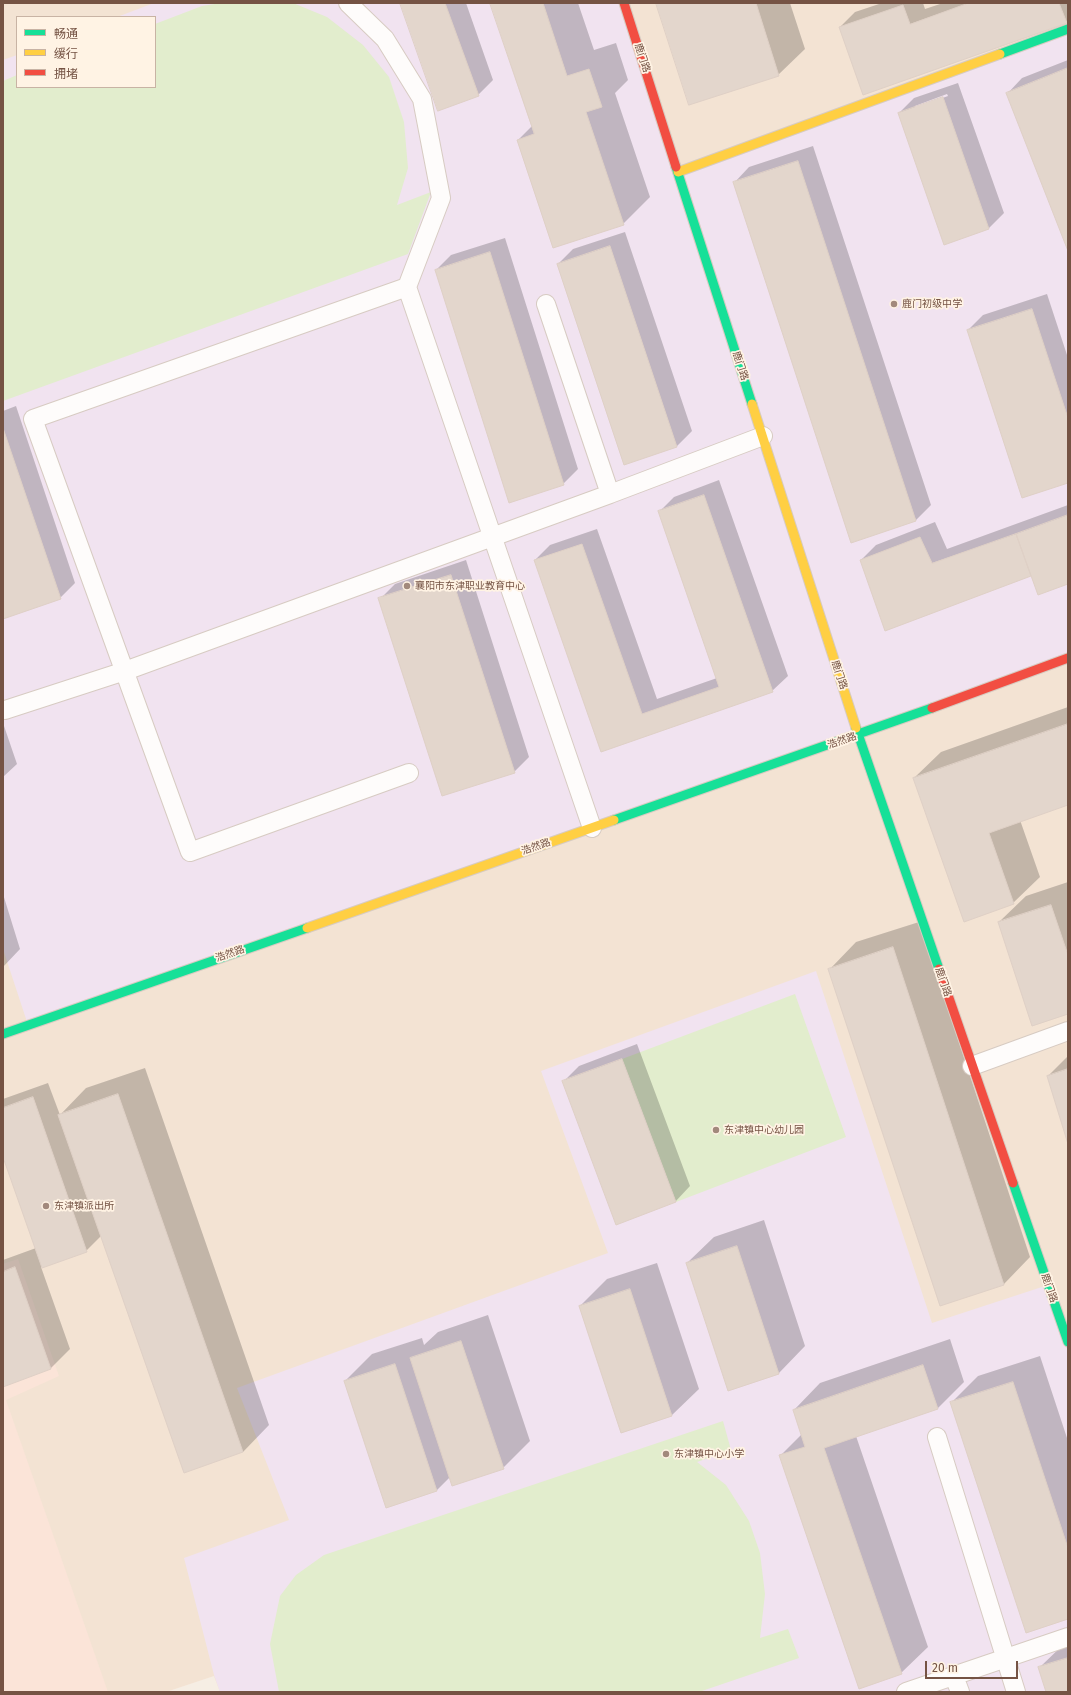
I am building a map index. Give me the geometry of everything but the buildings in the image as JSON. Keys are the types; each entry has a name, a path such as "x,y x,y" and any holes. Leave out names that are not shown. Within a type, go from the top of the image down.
{"street":[{"name":"鹿门路","path":"624,3 858,735 1068,1342"},
{"path":"678,172 1068,30"},
{"name":"浩然路","path":"3,1034 858,735 1068,658"}],"lane":[{"path":"348,3 385,39 422,99 441,198 407,287 592,828"},
{"path":"407,287 33,419 190,852 409,773"},
{"path":"546,304 610,494"},
{"path":"5,710 125,671 610,494 763,436"},
{"path":"972,1066 1068,1031"},
{"path":"937,1437 1016,1692"},
{"path":"906,1692 957,1684 1005,1658 1068,1637"}],"shaded area":[{"path":"3,3 1068,3 1068,1692 220,1692 214,1676 166,1692 3,1692"},
{"name":"襄阳市东津职业教育中心","path":"154,3 624,3 678,172 1068,29 1068,658 28,1025 3,949 3,60 16,55 16,88 156,88 156,16 120,16"},
{"name":"东津镇中心小学","path":"816,971 932,1323 1048,1285 1068,1342 1068,1692 220,1692 214,1675 184,1558 289,1520 237,1388 608,1253 541,1071"},
{"path":"18,1259 59,1376 6,1400 108,1692 3,1692 3,1264"}],"green space":[{"path":"221,3 293,3 327,17 363,45 389,77 404,122 408,168 397,205 431,192 408,254 3,401 3,81 16,75 16,88 156,88 156,24 202,6"},
{"path":"795,994 846,1137 676,1202 622,1059"},
{"path":"723,1421 731,1450 697,1462 726,1485 749,1521 760,1553 765,1594 760,1638 788,1629 799,1658 699,1692 279,1692 270,1644 280,1596 296,1575 324,1555"}],"traffic: fast":[{"path":"1000,54 1068,29"},
{"path":"676,167 752,404"},
{"path":"614,820 932,708"},
{"path":"856,728 939,969"},
{"path":"3,1034 307,928"},
{"path":"1013,1183 1068,1342"}],"traffic: slow":[{"path":"678,172 1000,54"},
{"path":"752,404 856,728"},
{"path":"307,928 614,820"}],"traffic: jam":[{"path":"624,3 676,167"},
{"path":"932,708 1068,658"},
{"path":"939,969 1013,1183"}],"place":[{"name":"鹿门初级中学","path":"894,304"},
{"name":"襄阳市东津职业教育中心","path":"407,586"},
{"name":"东津镇中心幼儿园","path":"716,1130"},
{"name":"东津镇派出所","path":"46,1206"},
{"name":"东津镇中心小学","path":"666,1454"}]}
